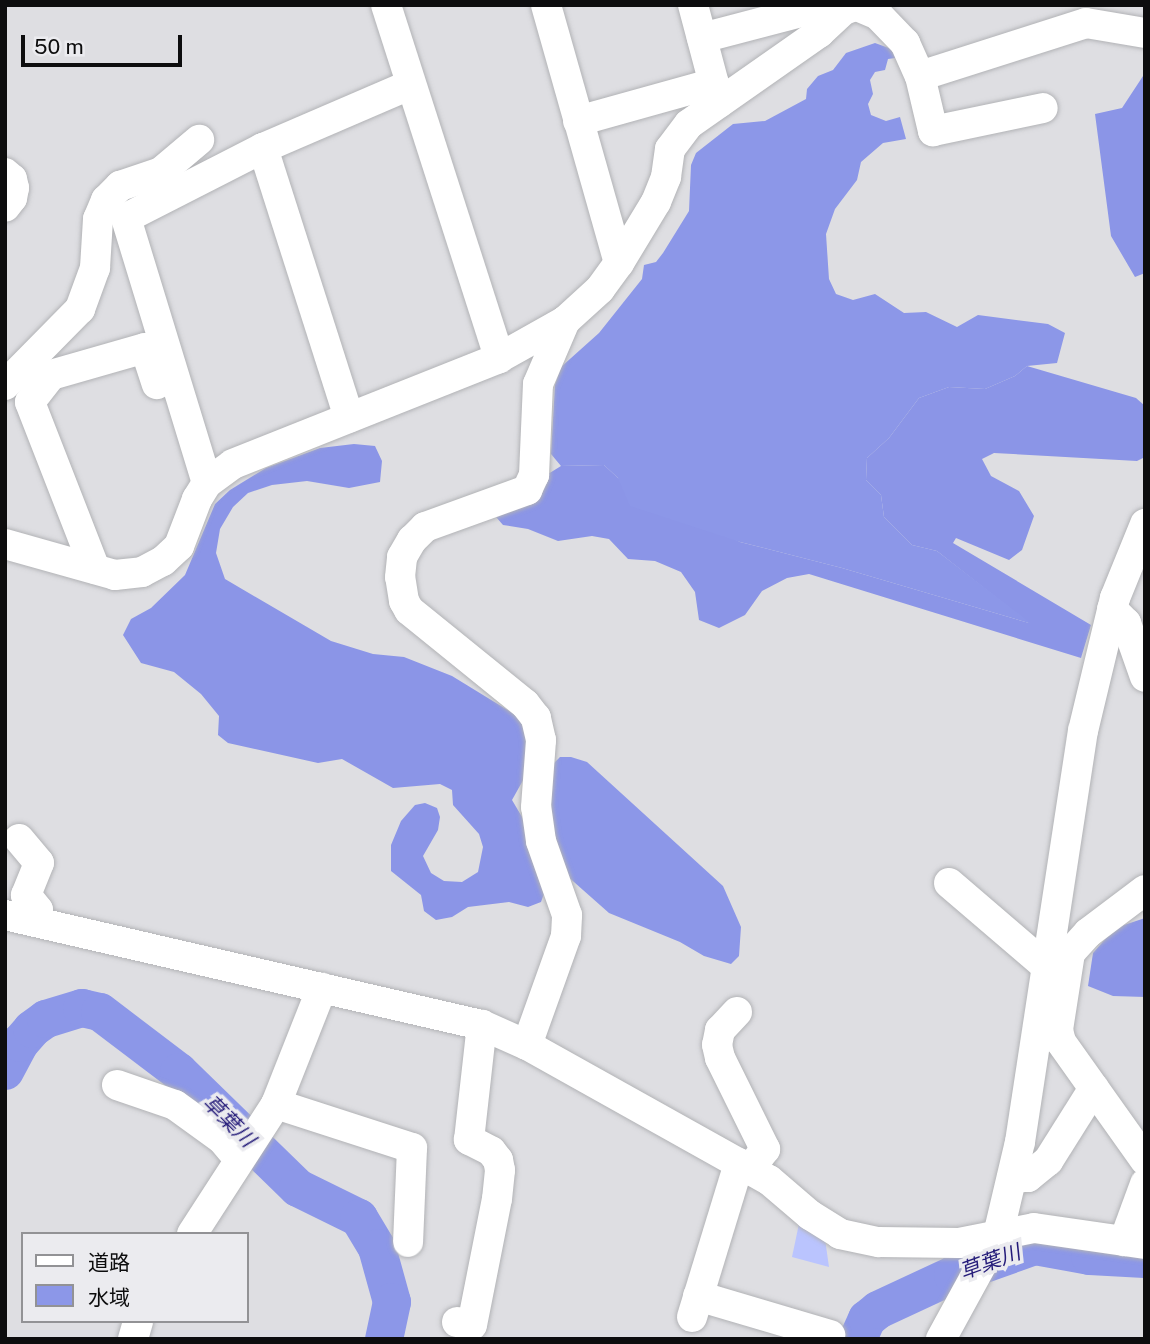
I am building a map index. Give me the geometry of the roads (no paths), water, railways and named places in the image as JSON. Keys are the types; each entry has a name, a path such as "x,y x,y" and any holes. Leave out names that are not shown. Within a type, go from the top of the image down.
{"street":[{"path":"386,5 499,358"},
{"path":"546,5 619,263"},
{"path":"693,5 717,93"},
{"path":"702,38 846,6 871,9 892,27 905,43 920,76 933,131 1043,108"},
{"path":"197,479 499,358 565,321 600,289 619,263 656,202 666,177 670,149 689,124 717,93 819,33 846,6"},
{"path":"920,76 1088,14 1145,33"},
{"path":"5,544 115,575 142,572 163,561 179,546 197,499 197,479 126,218 264,148 410,85"},
{"path":"578,121 717,93"},
{"path":"5,385 80,309 95,268 99,219 107,200 120,186 161,172 199,140"},
{"path":"264,148 349,418"},
{"path":"5,173 12,179 15,188 5,207"},
{"path":"527,1045 566,936 567,915 541,841 536,807 541,740 536,718 525,704 409,610 404,601 400,577 402,557 412,540 425,527 527,489 534,475 538,384 565,321"},
{"path":"95,569 30,402 51,375 145,348 197,479"},
{"path":"941,1339 998,1235 1020,1142 1083,731 1112,609 1145,524"},
{"path":"1112,609 1126,623 1145,677"},
{"path":"19,839 38,863 26,895 38,910 36,922"},
{"path":"949,883 1048,968"},
{"path":"1145,890 1088,933 1070,953 1058,1030 1061,1042 1145,1160"},
{"path":"5,915 482,1026 527,1045 744,1166 840,1234 879,1242 959,1244 1034,1228 1134,1242 1145,1184"},
{"path":"193,1232 276,1104 322,988"},
{"path":"737,1012 720,1030 717,1045 720,1058 765,1149 744,1166 695,1307 814,1334"},
{"path":"457,1322 472,1325 500,1234 497,1199 499,1160 491,1151 469,1140 482,1026"},
{"path":"117,1085 175,1105 222,1139 247,1147"},
{"path":"1012,1178 1028,1177 1048,1161 1094,1088"},
{"path":"276,1104 412,1148 408,1242"}],"water":[{"path":"875,43 897,51 895,58 888,59 885,70 875,72 870,80 873,94 868,104 871,115 886,121 900,117 906,139 883,143 861,162 857,180 835,209 826,234 829,279 836,294 853,300 875,294 904,313 926,312 957,327 978,315 1048,324 1065,333 1057,363 1027,366 1015,376 985,389 949,387 919,398 889,438 867,458 866,480 881,495 884,517 912,545 937,551 1032,624 842,568 740,542 630,506 618,478 604,465 561,466 551,454 555,385 561,367 599,333 642,279 644,265 656,262 663,253 689,211 691,165 696,153 733,124 765,121 806,99 807,89 818,76 833,70 846,53"},
{"path":"560,757 587,762 723,886 741,927 739,956 731,964 704,956 680,942 609,913 557,867 551,851 550,778 553,764"}],"waterway":[{"name":"草葉川","path":"5,1071 20,1043 32,1029 46,1019 82,1008 100,1012 179,1072 298,1188 359,1218 377,1248 392,1302 384,1339"},
{"name":"草葉川","path":"858,1339 867,1319 878,1310 953,1275 1035,1246 1090,1256 1145,1259"}]}
